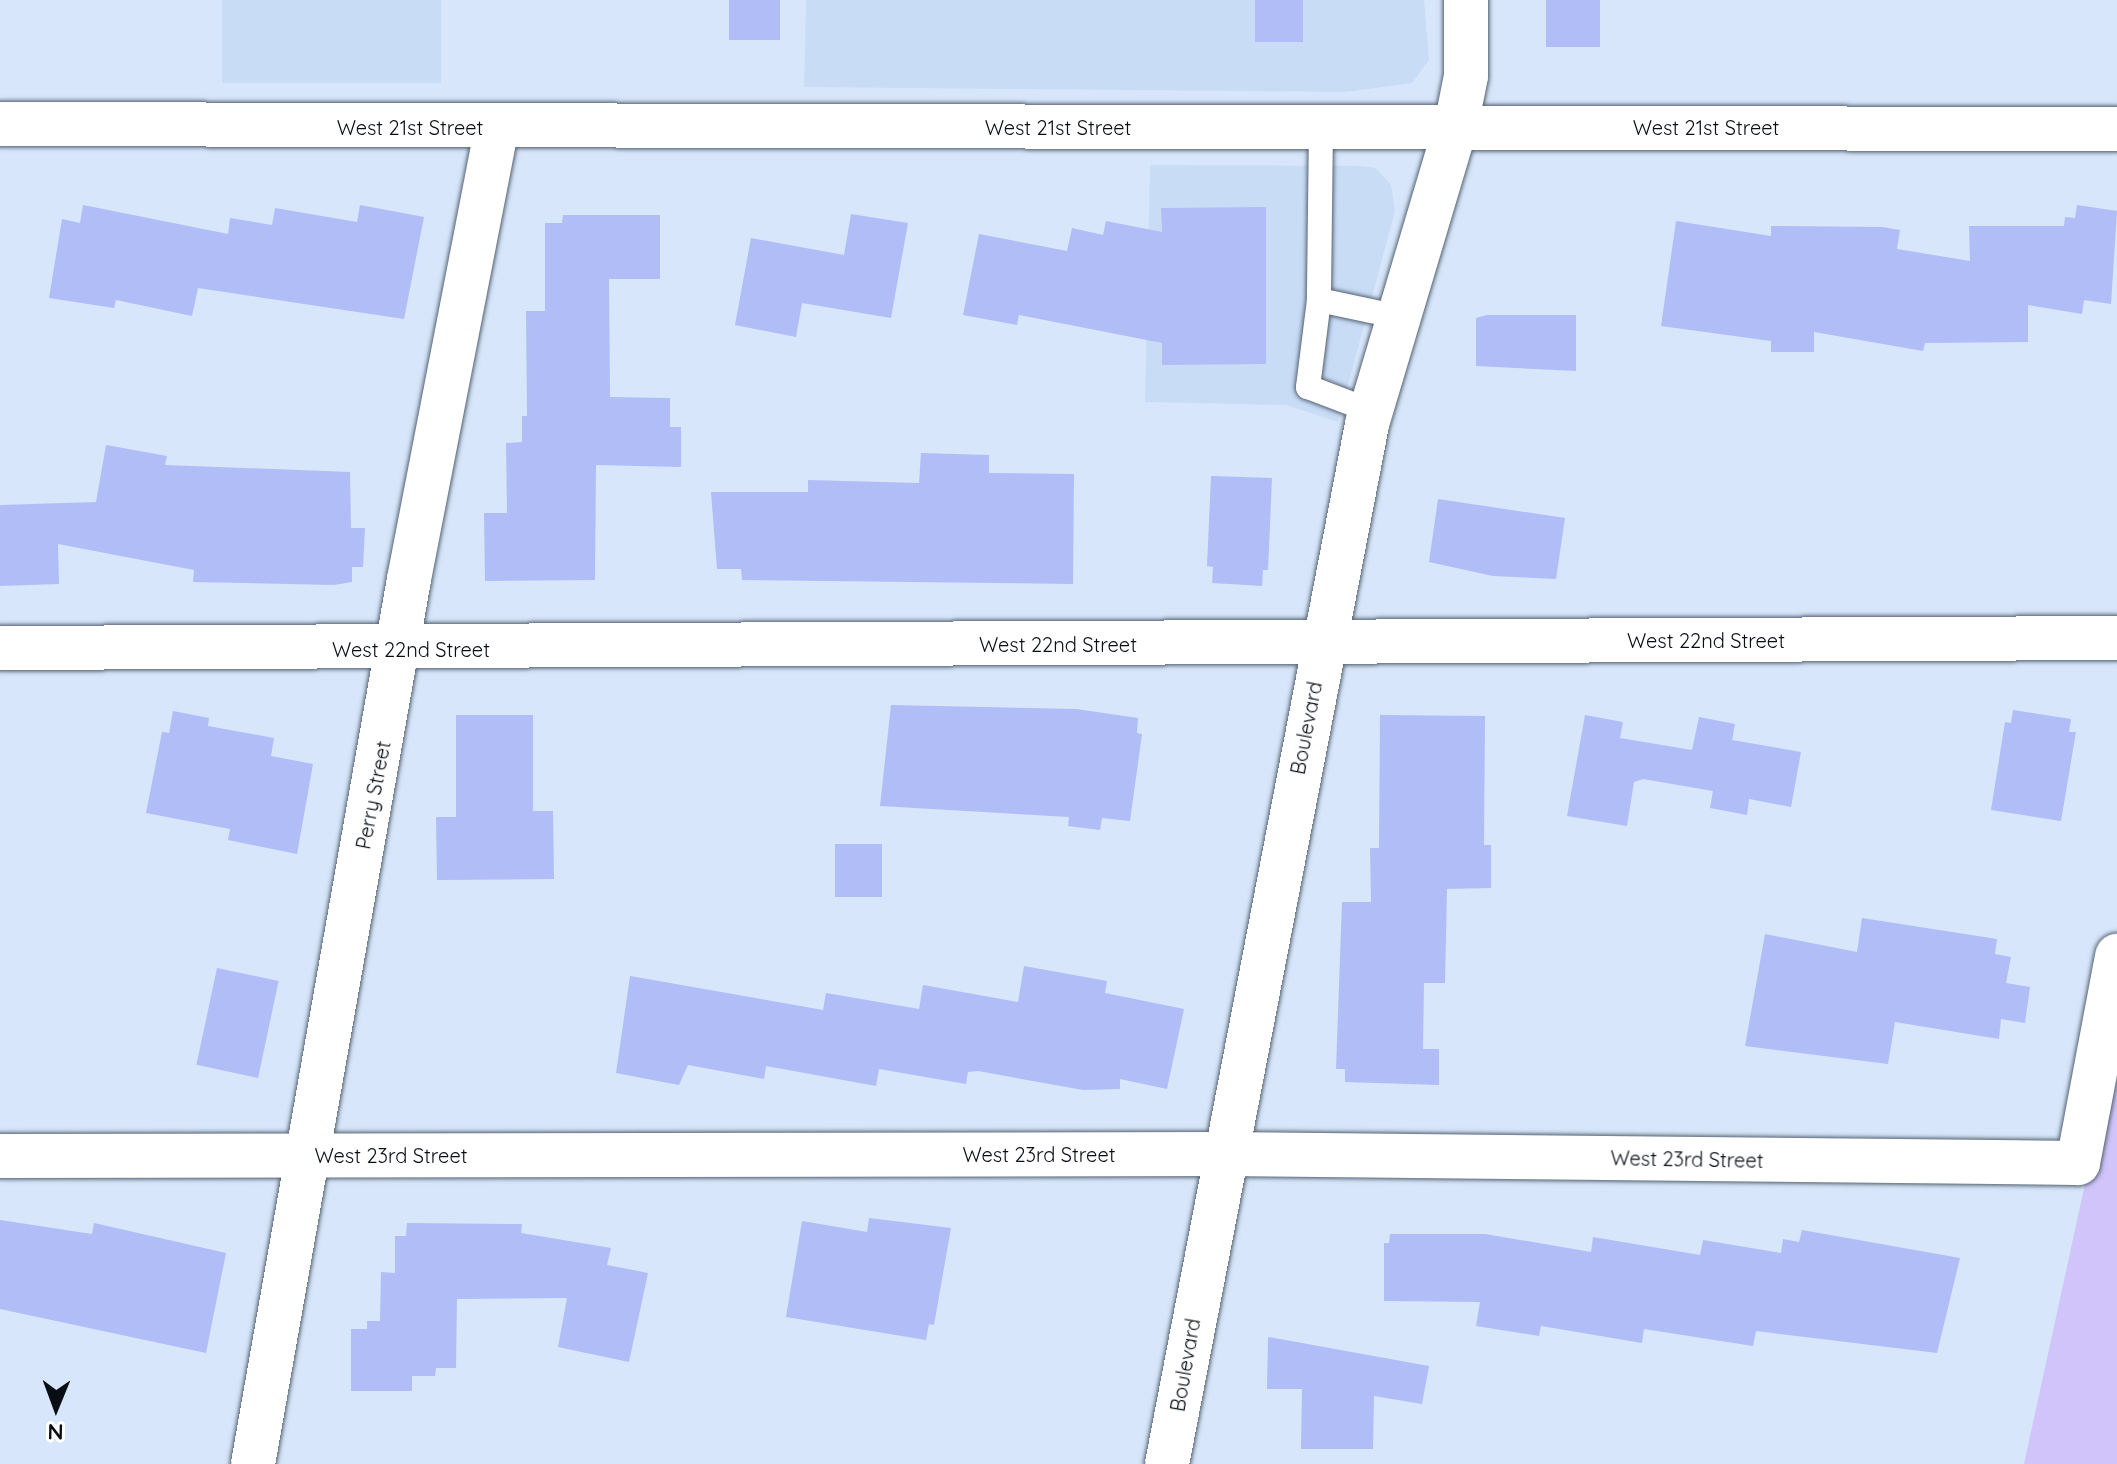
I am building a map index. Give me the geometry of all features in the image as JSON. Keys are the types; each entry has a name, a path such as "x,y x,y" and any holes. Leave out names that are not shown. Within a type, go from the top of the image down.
{"street":[{"name":"Boulevard","path":"1167,1464 1322,642 1371,411 1456,126 1466,76 1466,0"},
{"name":"West 21st Street","path":"0,124 497,128 1456,126 2117,129"},
{"name":"Perry Street","path":"253,1464 305,1156 497,128"},
{"name":"West 22nd Street","path":"0,648 398,650 2117,638"},
{"name":"West 23rd Street","path":"0,1156 1224,1154 2078,1163 2117,956"}],"lane":[{"path":"1321,127 1319,300 1308,387 1371,411"},
{"path":"1319,300 1399,317"}],"shaded area":[{"path":"222,0 441,0 441,83 222,83"},
{"path":"806,0 1424,0 1429,60 1412,83 1345,92 804,87"},
{"path":"1150,165 1358,166 1376,168 1391,185 1395,211 1338,422 1286,405 1145,402"},
{"path":"2117,1016 2117,1464 2024,1464 2085,1184"}],"building":[{"path":"729,0 780,0 780,40 729,40"},
{"path":"1255,0 1303,0 1303,42 1255,42"},
{"path":"1546,0 1600,0 1600,47 1546,47"},
{"path":"83,205 228,234 230,218 272,225 275,208 357,222 360,205 424,217 404,319 198,288 192,316 116,300 114,308 49,298 62,219 80,223"},
{"path":"2077,205 2117,211 2111,304 2084,300 2082,314 2028,305 2028,342 1925,343 1923,351 1814,332 1814,352 1771,352 1771,341 1661,326 1676,221 1771,236 1771,226 1882,227 1900,230 1897,249 1970,261 1969,226 2064,226 2065,217 2075,218"},
{"path":"1266,207 1266,364 1162,365 1162,343 1019,315 1017,325 963,315 979,234 1067,251 1072,228 1103,235 1106,221 1162,232 1161,208"},
{"path":"851,214 908,223 891,318 802,303 796,337 735,325 751,238 844,255"},
{"path":"563,215 660,215 660,279 609,279 610,397 670,398 670,427 681,427 681,467 596,465 595,580 485,581 484,513 507,513 506,443 522,442 522,416 527,416 526,311 545,311 545,223 562,223"},
{"path":"1487,315 1576,315 1576,371 1476,366 1476,318"},
{"path":"106,445 167,456 165,465 350,472 351,528 365,528 363,567 352,567 352,582 334,585 193,582 194,570 58,544 59,584 0,586 0,505 96,502"},
{"path":"921,453 989,455 989,473 1074,474 1073,584 742,580 741,569 717,569 711,492 808,492 808,480 919,483"},
{"path":"1211,476 1272,478 1268,570 1263,570 1262,586 1212,583 1213,567 1207,566"},
{"path":"1438,499 1565,518 1556,579 1493,576 1429,562"},
{"path":"891,705 1076,709 1138,718 1137,733 1142,734 1130,821 1102,818 1100,830 1068,826 1069,817 880,806"},
{"path":"2013,710 2071,719 2069,732 2076,732 2061,821 1991,810 2005,722 2011,723"},
{"path":"173,711 209,718 208,726 274,738 271,756 313,764 297,854 228,840 230,829 146,813 162,732 169,733"},
{"path":"456,715 533,715 533,811 553,811 554,879 437,880 436,817 456,817"},
{"path":"1380,715 1485,716 1484,845 1491,845 1491,888 1447,889 1445,983 1424,983 1423,1049 1439,1049 1439,1085 1345,1082 1345,1069 1336,1069 1342,902 1371,902 1370,848 1379,848"},
{"path":"1585,715 1623,722 1620,738 1692,750 1699,717 1735,724 1732,740 1801,752 1791,807 1749,799 1747,815 1710,808 1713,791 1643,779 1634,782 1627,826 1567,816"},
{"path":"835,844 882,844 882,897 835,897"},
{"path":"1862,918 1997,939 1995,954 2011,957 2006,983 2030,987 2025,1023 2001,1019 1999,1039 1895,1022 1888,1064 1745,1046 1765,934 1857,952"},
{"path":"1024,966 1107,981 1105,993 1184,1009 1167,1089 1120,1079 1120,1089 1083,1090 978,1071 968,1072 966,1084 879,1069 876,1086 766,1066 764,1079 688,1065 679,1085 616,1073 630,976 823,1010 826,993 919,1009 923,985 1018,1002"},
{"path":"217,968 279,981 258,1078 196,1065"},
{"path":"869,1218 951,1228 934,1325 929,1324 926,1340 786,1317 802,1221 867,1232"},
{"path":"0,1220 92,1234 94,1223 226,1253 206,1353 0,1309"},
{"path":"407,1223 522,1224 521,1233 611,1248 607,1265 648,1273 629,1362 558,1347 567,1298 457,1299 456,1368 436,1368 435,1376 412,1376 412,1391 351,1391 351,1329 367,1329 367,1321 380,1321 381,1272 395,1273 395,1236 406,1236"},
{"path":"1802,1230 1960,1258 1937,1353 1756,1331 1753,1346 1644,1329 1642,1343 1541,1326 1539,1336 1476,1326 1480,1302 1384,1301 1384,1243 1389,1243 1390,1234 1485,1234 1591,1252 1593,1237 1700,1255 1703,1240 1781,1253 1783,1239 1799,1242"},
{"path":"1268,1337 1429,1366 1422,1404 1374,1396 1373,1449 1301,1449 1302,1389 1267,1389"}]}
